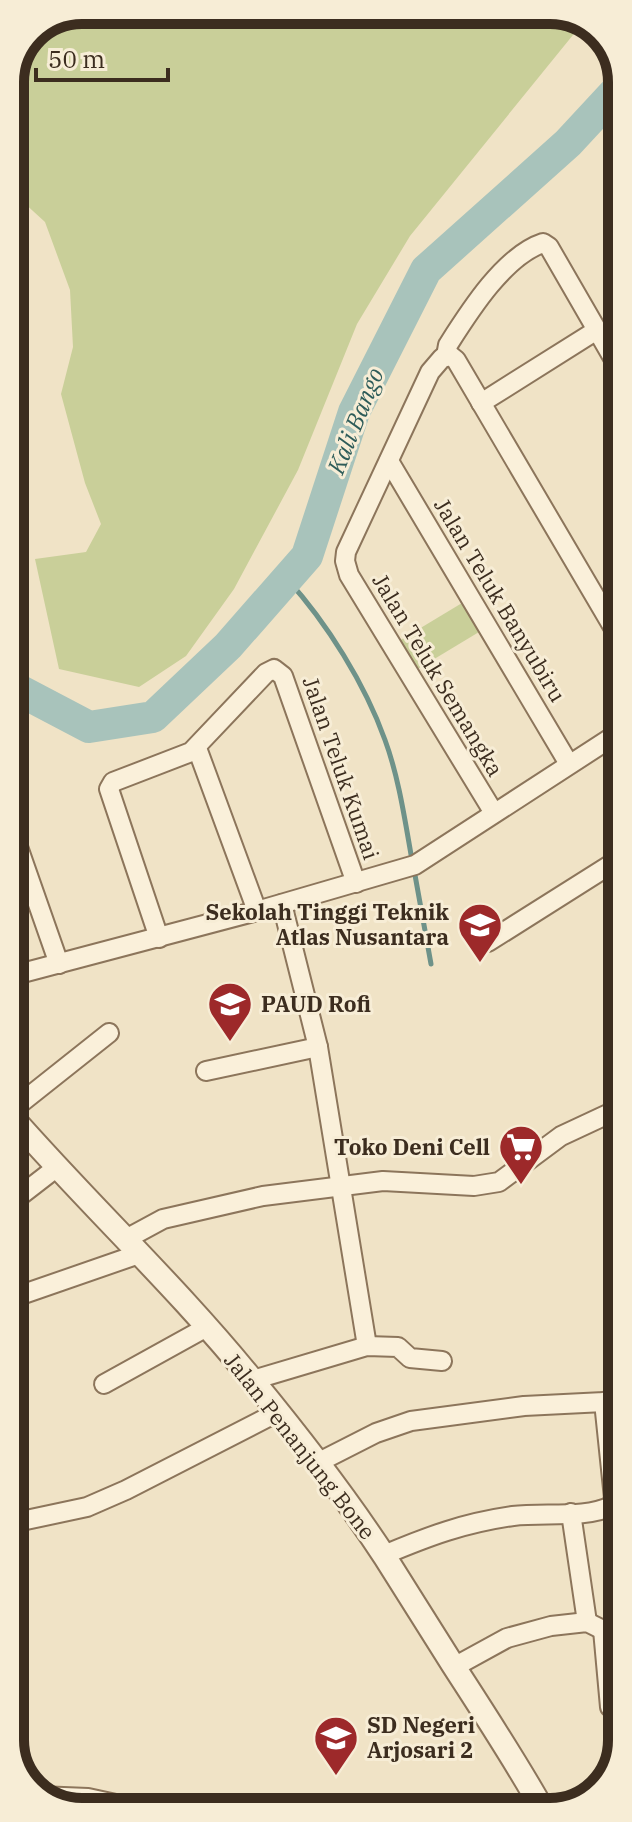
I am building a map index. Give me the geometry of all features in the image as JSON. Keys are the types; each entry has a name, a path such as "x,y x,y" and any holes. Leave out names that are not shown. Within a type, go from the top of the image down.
{"street":[{"path":"608,349 549,247 540,244 499,274 448,345 451,358 481,403 608,619"},
{"path":"481,403 597,330"},
{"path":"389,461 435,362 451,358"},
{"name":"Jalan Teluk Semangka","path":"389,461 346,552 349,575 494,813"},
{"name":"Jalan Teluk Banyubiru","path":"389,461 569,764"},
{"name":"Jalan Teluk Kumai","path":"197,748 266,673 278,670 283,676 356,883"},
{"path":"24,973 415,865 608,740"},
{"path":"159,938 109,794 113,782 197,748 257,911"},
{"path":"24,864 59,964"},
{"path":"488,942 608,866"},
{"path":"282,904 318,1047 367,1346"},
{"path":"24,1100 109,1033"},
{"path":"206,1071 318,1047"},
{"path":"24,1293 133,1246 163,1219 235,1201 383,1181 474,1186 499,1182 561,1136 608,1114"},
{"name":"Jalan Penanjung Bone","path":"24,1131 207,1327 278,1412 384,1555 536,1798"},
{"path":"24,1193 56,1168"},
{"path":"104,1384 207,1327"},
{"path":"253,1380 367,1346 398,1347 410,1358 442,1361"},
{"path":"317,1463 376,1433 411,1421 524,1406 608,1399"},
{"path":"24,1520 87,1507 278,1412"},
{"path":"384,1555 444,1530 515,1515 608,1508"},
{"path":"571,1513 604,1626 608,1680"},
{"path":"454,1667 507,1638 551,1626 604,1626"}],"green space":[{"path":"82,24 553,24 576,31 410,236 357,324 298,470 234,589 186,656 139,687 59,669 35,559 86,552 101,524 85,483 61,394 73,347 70,290 45,222 24,203 24,82 28,60 34,50 60,28"},
{"path":"467,600 484,629 416,670 399,641"}],"waterway":[{"name":"Kali Bango","path":"24,693 89,727 153,717 228,646 307,556 354,412 426,270 568,143 608,100"},
{"path":"287,579 344,655 377,719 394,769 412,860"},
{"path":"415,875 431,964"}],"place":[{"name":"Sekolah Tinggi Teknik Atlas Nusantara","path":"480,964"},
{"name":"PAUD Rofi","path":"230,1043"},
{"name":"Toko Deni Cell","path":"521,1186"},
{"name":"SD Negeri Arjosari 2","path":"336,1777"}]}
